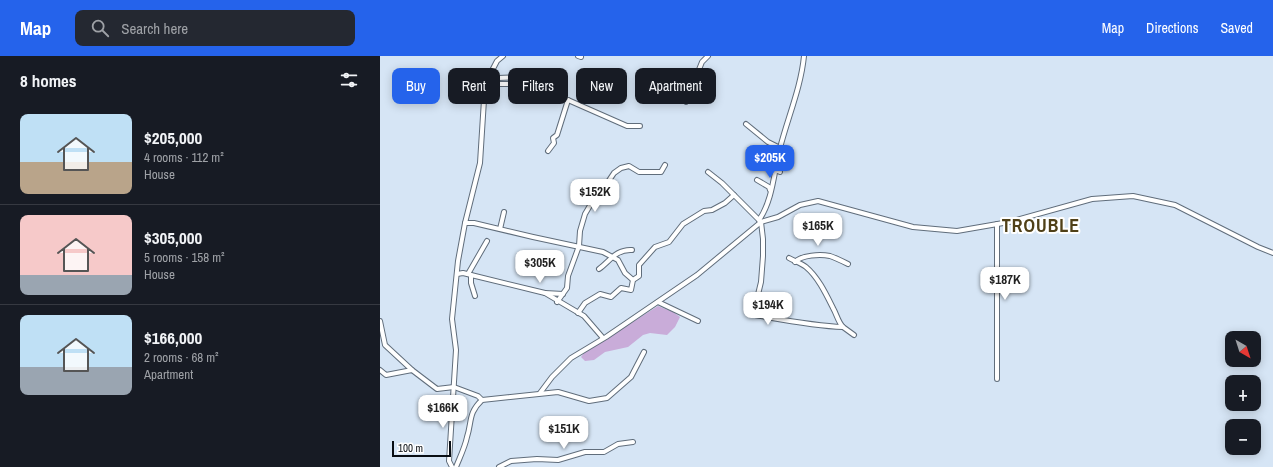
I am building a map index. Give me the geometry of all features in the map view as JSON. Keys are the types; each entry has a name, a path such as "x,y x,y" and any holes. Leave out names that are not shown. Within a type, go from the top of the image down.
{"street":[{"path":"494,68 503,56"},
{"path":"700,68 702,62 708,56"},
{"path":"540,393 552,377 571,358 697,275 760,221 766,210 774,170 798,87 804,56"},
{"path":"568,100 628,126 640,126"},
{"path":"452,467 449,461 456,350 452,319 456,274 465,223 480,163 484,104"},
{"path":"548,151 554,143 553,138 556,135 567,104"},
{"path":"746,124 768,142 780,148"},
{"path":"557,302 567,288 568,276 578,246 580,231 585,214 614,173 621,168 629,166 639,172 661,172 665,165"},
{"path":"774,170 780,172"},
{"path":"708,172 760,221 763,239 763,256 761,282 754,311 755,316 806,324 843,327"},
{"path":"757,180 768,187 770,191"},
{"path":"578,313 585,303 600,294 611,297 622,288 631,290 633,280 639,276 639,265 656,247 669,242 683,224 704,211 712,210 725,203 734,195"},
{"path":"760,221 778,217 800,205 818,201 913,227 957,231 997,224 1092,199 1133,196 1175,205 1258,247 1273,253"},
{"path":"500,229 504,212"},
{"path":"465,223 474,223 604,252 620,262 624,273 633,280"},
{"path":"997,224 997,379"},
{"path":"475,296 470,274 487,241"},
{"path":"599,270 611,256 626,249 632,250"},
{"path":"795,262 804,258 821,255 830,256 848,264"},
{"path":"789,258 805,267 822,286 836,313 839,323 854,335"},
{"path":"456,274 462,272 545,293 563,294"},
{"path":"545,293 557,302 584,316 603,338"},
{"path":"658,302 698,321"},
{"path":"380,321 385,345 394,354 406,362 412,370 437,389 454,387 478,396 482,400"},
{"path":"456,467 468,437 471,415 476,405 482,400 558,392 589,401 607,398 631,377 644,352"},
{"path":"380,370 386,375 412,370"},
{"path":"499,467 511,461 537,459 558,460 585,452 604,452 618,444 633,442"}],"shaded area":[{"path":"658,306 673,312 680,317 675,327 667,335 650,333 643,335 628,347 605,352 594,360 585,361 581,357 584,353"}],"district":[{"name":"TROUBLE","path":"1041,226"}]}
